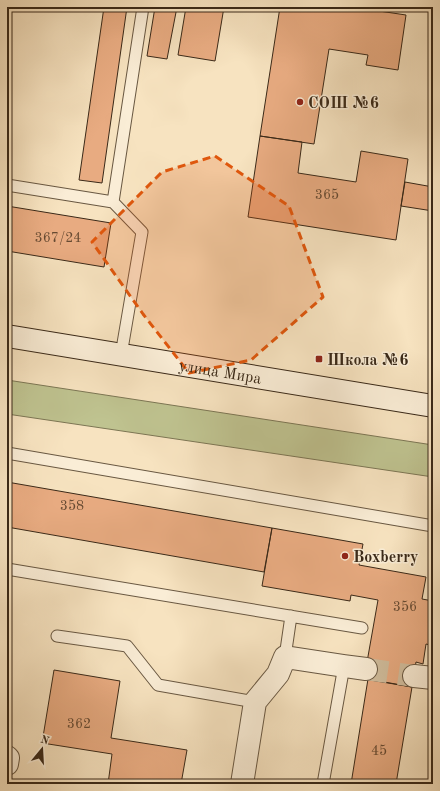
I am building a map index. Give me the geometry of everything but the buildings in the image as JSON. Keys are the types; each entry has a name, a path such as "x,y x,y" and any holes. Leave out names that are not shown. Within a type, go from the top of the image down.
{"main road":[{"name":"улица Мира","path":"7,336 433,406"},
{"path":"242,784 256,702 278,674 285,657 366,669"},
{"path":"7,757 7,764"}],"lane":[{"path":"113,202 143,7"},
{"path":"7,185 113,202 142,232 121,355"},
{"path":"7,453 433,526"},
{"path":"7,569 362,628"},
{"path":"285,657 292,616"},
{"path":"57,636 127,646 158,685 256,702"},
{"path":"323,784 344,666"}],"highlighted area":[{"path":"215,156 289,206 323,297 251,360 189,373 143,314 92,242 162,172"}],"green space":[{"path":"7,380 433,445 433,477 7,414"}],"tunnel":[{"path":"366,669 414,676"}],"place":[{"name":"СОШ №6","path":"300,102"},
{"name":"Школа №6","path":"319,359"},
{"name":"Boxberry","path":"345,556"}]}
